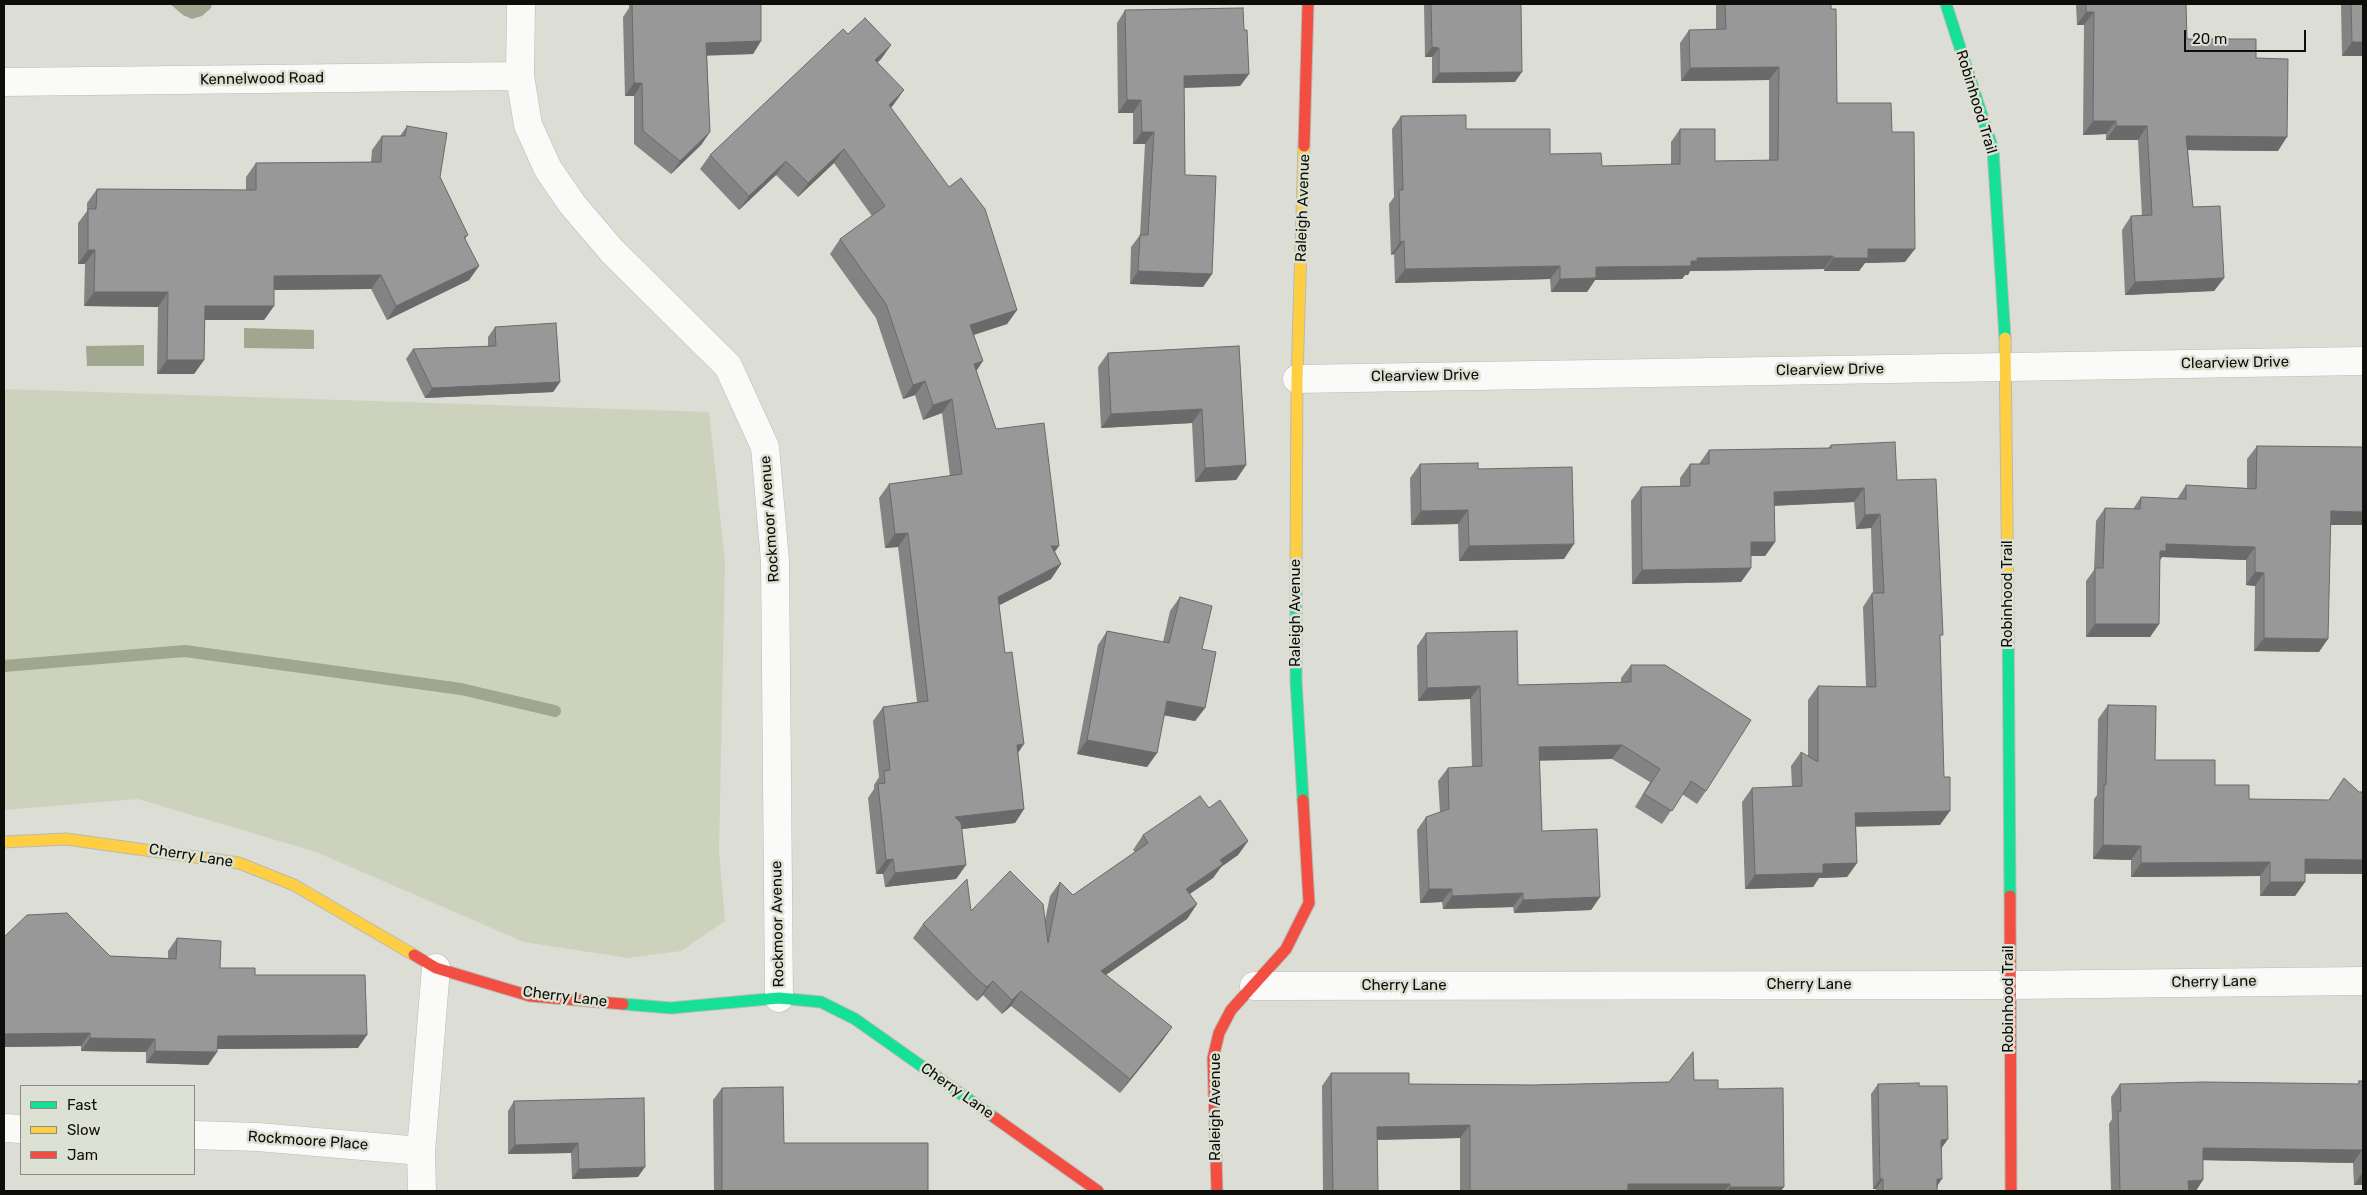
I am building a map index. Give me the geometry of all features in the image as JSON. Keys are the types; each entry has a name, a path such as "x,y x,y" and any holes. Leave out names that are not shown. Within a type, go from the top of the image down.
{"street":[{"name":"Rockmoor Avenue","path":"521,4 520,76 528,125 548,169 572,204 612,251 728,366 765,447 775,561 778,998"},
{"name":"Raleigh Avenue","path":"1216,1191 1213,1058 1219,1033 1231,1010 1286,949 1309,903 1296,681 1297,379 1308,4"},
{"name":"Robinhood Trail","path":"1946,4 1993,150 2007,366 2011,1191"},
{"name":"Kennelwood Road","path":"4,82 520,76"},
{"name":"Clearview Drive","path":"1297,379 2363,361"},
{"name":"Cherry Lane","path":"4,842 66,839 239,863 294,885 436,968 530,996 662,1007 725,1005 778,998 821,1002 855,1019 1098,1191"},
{"path":"422,1191 421,1151 436,968"},
{"name":"Cherry Lane","path":"1254,986 2009,985 2363,980"},
{"path":"4,1128 20,1129"},
{"name":"Rockmoore Place","path":"195,1135 258,1137 421,1151"}],"shaded area":[{"path":"170,4 212,4 211,8 202,16 192,19 183,15"},
{"path":"244,328 314,330 314,349 244,348"},
{"path":"144,345 144,366 87,366 86,346"},
{"path":"4,389 709,412 725,561 719,851 725,921 681,951 628,958 524,942 316,852 138,799 4,810"}],"building":[{"path":"632,4 761,4 761,41 706,43 710,132 680,161 643,131 642,83 634,83"},
{"path":"1431,4 1521,4 1522,72 1439,73 1439,48 1432,47"},
{"path":"1725,4 1831,4 1831,9 1836,9 1837,103 1891,103 1892,132 1914,132 1915,249 1868,249 1868,258 1833,258 1833,256 1697,258 1697,261 1691,261 1691,266 1596,267 1596,278 1560,279 1560,266 1405,269 1404,241 1400,242 1399,190 1403,190 1401,116 1466,115 1466,129 1550,129 1550,154 1601,153 1602,166 1680,164 1680,129 1715,129 1715,161 1778,160 1779,67 1690,68 1689,30 1726,29"},
{"path":"2086,4 2186,4 2187,39 2256,39 2256,58 2288,59 2287,137 2186,136 2193,207 2220,206 2224,278 2135,282 2131,216 2152,215 2147,126 2116,126 2116,121 2093,121 2094,12 2086,12"},
{"path":"2351,4 2363,4 2363,42 2352,42"},
{"path":"1243,8 1244,30 1247,30 1249,74 1184,76 1185,175 1216,176 1212,274 1138,271 1140,235 1148,235 1154,132 1142,132 1141,100 1127,100 1125,10"},
{"path":"865,18 891,45 875,60 904,90 889,105 949,187 961,178 985,209 1017,310 970,325 983,361 974,364 996,429 1044,423 1059,546 1051,546 1061,564 998,597 1005,653 1012,652 1024,744 1017,745 1024,809 955,817 961,823 966,865 895,873 893,859 886,860 878,784 885,783 884,771 890,770 883,707 928,701 908,533 895,534 889,484 962,474 952,399 933,405 925,381 913,385 886,304 840,239 885,206 844,149 808,183 786,161 749,196 710,155 843,29 848,34"},
{"path":"407,126 447,133 440,177 468,235 464,237 479,266 396,306 381,275 274,276 274,306 205,306 204,360 167,360 168,292 94,292 95,250 88,250 88,209 96,209 97,189 256,190 256,163 381,162 382,136 405,136"},
{"path":"556,323 560,382 432,388 413,349 496,346 495,327"},
{"path":"1239,346 1246,465 1205,468 1202,409 1111,414 1108,353"},
{"path":"1895,442 1897,480 1936,479 1943,635 1940,635 1944,777 1950,777 1950,811 1855,813 1857,863 1823,864 1823,873 1755,875 1752,788 1802,786 1801,752 1818,762 1818,686 1876,687 1872,593 1884,593 1880,514 1865,515 1864,488 1774,492 1775,542 1751,542 1751,568 1642,570 1641,487 1690,486 1690,464 1709,464 1709,450 1831,448 1831,445"},
{"path":"2257,446 2363,447 2363,512 2331,511 2328,639 2264,638 2264,573 2255,572 2255,547 2166,544 2166,551 2160,551 2159,624 2095,624 2095,568 2103,568 2105,508 2140,509 2141,497 2186,499 2186,485 2256,489"},
{"path":"1478,463 1478,469 1572,467 1574,544 1469,546 1468,510 1421,511 1420,464"},
{"path":"1180,597 1212,606 1202,649 1216,652 1205,708 1167,701 1157,753 1087,740 1107,631 1169,643"},
{"path":"1517,631 1518,685 1631,682 1631,665 1665,665 1751,720 1706,791 1691,781 1672,811 1644,794 1660,769 1622,745 1539,747 1542,831 1597,829 1600,897 1523,900 1523,893 1452,896 1452,889 1429,889 1426,817 1449,809 1448,768 1482,766 1480,686 1427,688 1426,633"},
{"path":"2108,705 2156,706 2155,760 2215,760 2215,785 2249,785 2249,799 2329,800 2344,778 2359,792 2363,792 2363,860 2305,859 2305,882 2270,882 2270,862 2141,863 2141,846 2103,845"},
{"path":"1200,796 1209,808 1220,800 1248,841 1220,860 1223,864 1186,889 1197,904 1101,971 1172,1027 1130,1079 1021,991 1012,1000 993,981 987,987 923,924 967,879 971,911 1010,871 1043,904 1048,943 1060,882 1073,895 1148,843 1143,835"},
{"path":"67,913 110,956 176,959 177,938 221,941 220,968 255,968 255,975 365,975 367,1035 218,1036 217,1052 155,1051 155,1039 90,1038 90,1033 4,1034 4,937 27,915"},
{"path":"1693,1052 1694,1080 1718,1080 1718,1089 1783,1088 1784,1187 1730,1187 1730,1184 1628,1184 1628,1191 1470,1191 1470,1125 1377,1127 1378,1191 1333,1191 1331,1073 1409,1073 1409,1084 1533,1085 1669,1082"},
{"path":"2359,1081 2363,1081 2363,1172 2362,1150 2203,1148 2203,1180 2188,1181 2189,1191 2120,1191 2118,1111 2121,1111 2120,1084 2203,1082 2359,1084"},
{"path":"1919,1083 1919,1086 1947,1086 1948,1139 1941,1140 1942,1179 1937,1179 1937,1191 1883,1191 1883,1179 1880,1179 1878,1084"},
{"path":"783,1087 784,1143 928,1143 928,1191 722,1191 722,1088"},
{"path":"644,1098 645,1167 579,1169 578,1143 515,1145 514,1101"}],"waterway":[{"path":"4,666 185,651 461,689 555,711"}],"traffic: fast":[{"path":"1946,4 1993,150 2005,338"},
{"path":"1296,567 1296,681 1303,800"},
{"path":"2008,607 2010,896"},
{"path":"623,1004 671,1008 779,998 821,1002 855,1019 995,1118"}],"traffic: slow":[{"path":"1296,567 1297,379 1304,146"},
{"path":"2005,338 2008,607"},
{"path":"4,842 66,839 239,863 294,885 414,955"}],"traffic: jam":[{"path":"1304,146 1308,4"},
{"path":"1217,1191 1213,1058 1219,1033 1231,1010 1286,949 1309,903 1303,800"},
{"path":"2010,896 2011,1191"},
{"path":"414,955 436,968 530,996 623,1004"},
{"path":"995,1118 1098,1191"}]}
